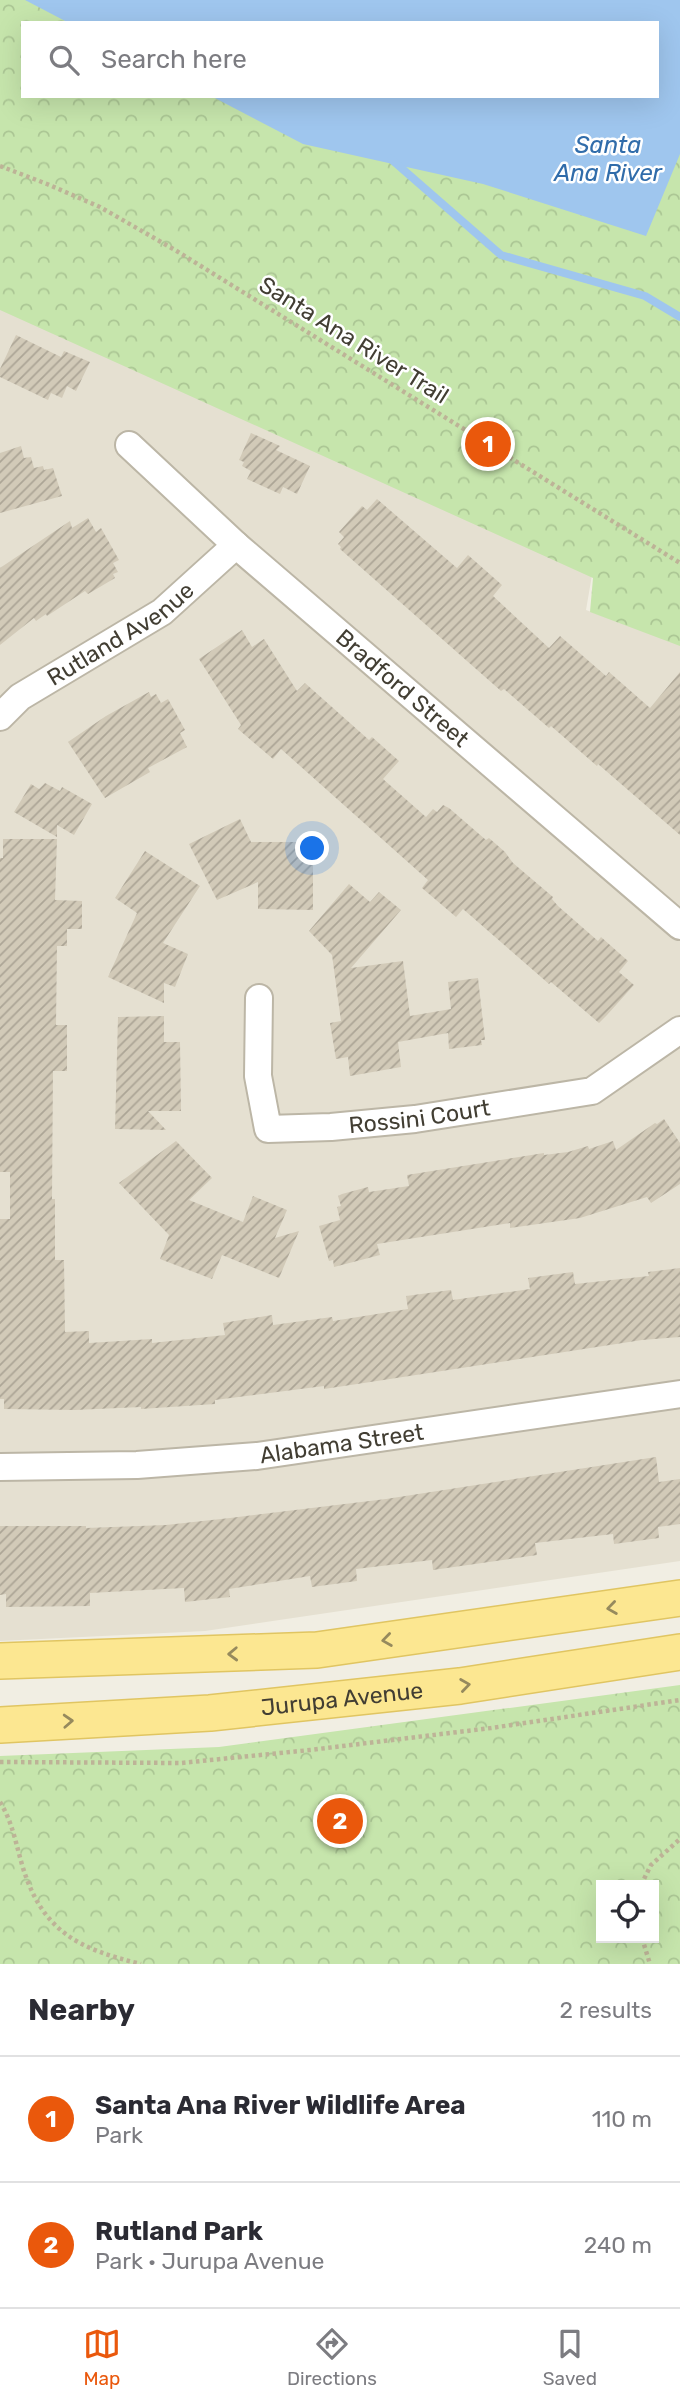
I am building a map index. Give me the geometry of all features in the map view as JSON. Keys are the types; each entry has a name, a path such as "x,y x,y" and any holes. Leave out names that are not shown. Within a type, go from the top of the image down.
{"main road":[{"path":"0,1661 317,1650 680,1598"},
{"name":"Jurupa Avenue","path":"0,1725 224,1712 460,1686 680,1652"}],"street":[{"name":"Bradford Street","path":"129,445 236,545 680,926"},
{"name":"Rutland Avenue","path":"0,717 20,697 162,612 236,545"},
{"name":"Rossini Court","path":"259,998 258,1076 268,1129 331,1128 415,1119 592,1091 680,1030"},
{"name":"Alabama Street","path":"0,1467 137,1465 257,1455 680,1394"}],"path":[{"name":"Santa Ana River Trail","path":"0,166 100,207 175,250 680,563"},
{"path":"0,1762 181,1763 491,1728 680,1700"},
{"path":"0,1802 13,1826 23,1868 38,1906 58,1928 78,1943 104,1955 141,1964"},
{"path":"644,1880 651,1865 680,1839"},
{"path":"644,1943 650,1964"}],"shaded area":[{"path":"0,309 592,575 586,610 680,644 680,1561 205,1631 0,1641"}],"green space":[{"path":"0,0 680,0 680,646 590,612 593,578 0,310"},
{"path":"680,1685 680,1964 0,1964 0,1756 219,1747"}],"water":[{"name":"Santa Ana River","path":"25,0 680,0 680,154 646,236 483,184 303,144 215,98 659,98 659,21 65,21"}],"building":[{"path":"16,335 61,357 64,351 90,362 76,391 67,386 62,398 51,393 48,400 0,377 0,369"},
{"path":"251,433 280,446 276,450 310,466 297,494 283,487 280,494 247,479 251,471 242,466 244,462 239,460"},
{"path":"21,446 24,458 31,457 34,468 53,468 62,496 0,513 0,453"},
{"path":"377,499 457,568 468,555 502,585 493,596 549,648 560,636 606,676 609,672 650,708 680,672 680,835 551,726 549,728 504,689 501,691 340,549 338,544 344,537 339,532 362,506 367,510"},
{"path":"88,518 96,532 101,528 119,560 113,563 118,572 113,574 115,578 88,594 85,591 47,616 46,614 36,621 34,618 0,645 0,568 70,521 72,528"},
{"path":"242,630 252,647 264,639 297,691 305,683 369,740 372,737 399,761 383,779 426,817 433,809 437,812 443,805 449,808 486,840 489,838 505,852 513,863 598,941 601,937 628,961 619,972 634,985 599,1023 551,982 549,984 463,909 456,917 422,888 428,880 281,749 273,759 238,729 241,725 199,659"},
{"path":"149,692 151,697 156,694 161,703 168,699 185,730 180,733 187,747 148,768 150,772 105,798 68,742 106,716"},
{"path":"45,783 60,791 62,787 92,804 74,835 57,825 57,837 14,812 31,784 39,789"},
{"path":"240,819 251,842 313,842 313,910 258,909 258,882 217,900 189,844"},
{"path":"3,839 57,839 55,900 82,901 82,929 67,929 67,946 57,946 56,1025 67,1025 67,1071 53,1071 52,1199 55,1199 55,1260 64,1260 65,1332 89,1331 89,1343 152,1339 152,1343 225,1335 223,1323 272,1315 273,1325 332,1317 333,1321 408,1309 406,1296 451,1290 453,1300 530,1289 528,1278 573,1272 575,1284 649,1276 648,1272 680,1268 680,1337 642,1340 324,1389 324,1386 215,1400 215,1404 141,1409 4,1409 4,1399 0,1399 0,1219 10,1219 10,1172 0,1172 0,858 3,858"},
{"path":"145,851 200,886 163,943 188,954 175,987 164,983 164,1003 108,977 137,913 115,898"},
{"path":"349,884 370,902 379,892 401,910 351,968 403,961 410,1016 451,1009 448,982 478,978 485,1040 481,1040 482,1045 449,1049 448,1033 398,1042 401,1067 350,1076 348,1057 336,1059 330,1023 341,1021 332,955 309,931"},
{"path":"164,1016 164,1042 180,1042 181,1111 148,1111 166,1130 115,1129 118,1017"},
{"path":"664,1119 680,1143 680,1184 651,1203 647,1197 580,1218 510,1228 510,1223 377,1244 380,1255 334,1267 333,1260 329,1261 319,1226 340,1220 337,1207 341,1206 338,1196 342,1194 368,1187 369,1192 409,1186 407,1175 544,1153 568,1152 588,1146 589,1149 613,1141 616,1150"},
{"path":"176,1141 212,1178 189,1200 243,1222 253,1196 287,1210 275,1238 299,1231 279,1278 222,1255 212,1279 160,1259 169,1235 119,1183"},
{"path":"656,1457 659,1482 680,1479 680,1524 658,1527 659,1538 614,1544 613,1534 535,1543 537,1555 433,1570 432,1560 356,1569 357,1581 312,1587 310,1576 229,1589 230,1597 185,1602 184,1588 90,1593 90,1606 6,1607 6,1594 0,1595 0,1526 86,1528 166,1525 386,1499"}],"waterway":[{"path":"391,159 501,255 645,296 680,317"}],"place":[{"name":"Santa Ana River Wildlife Area","path":"488,444"},
{"name":"Rutland Park","path":"340,1821"}]}
